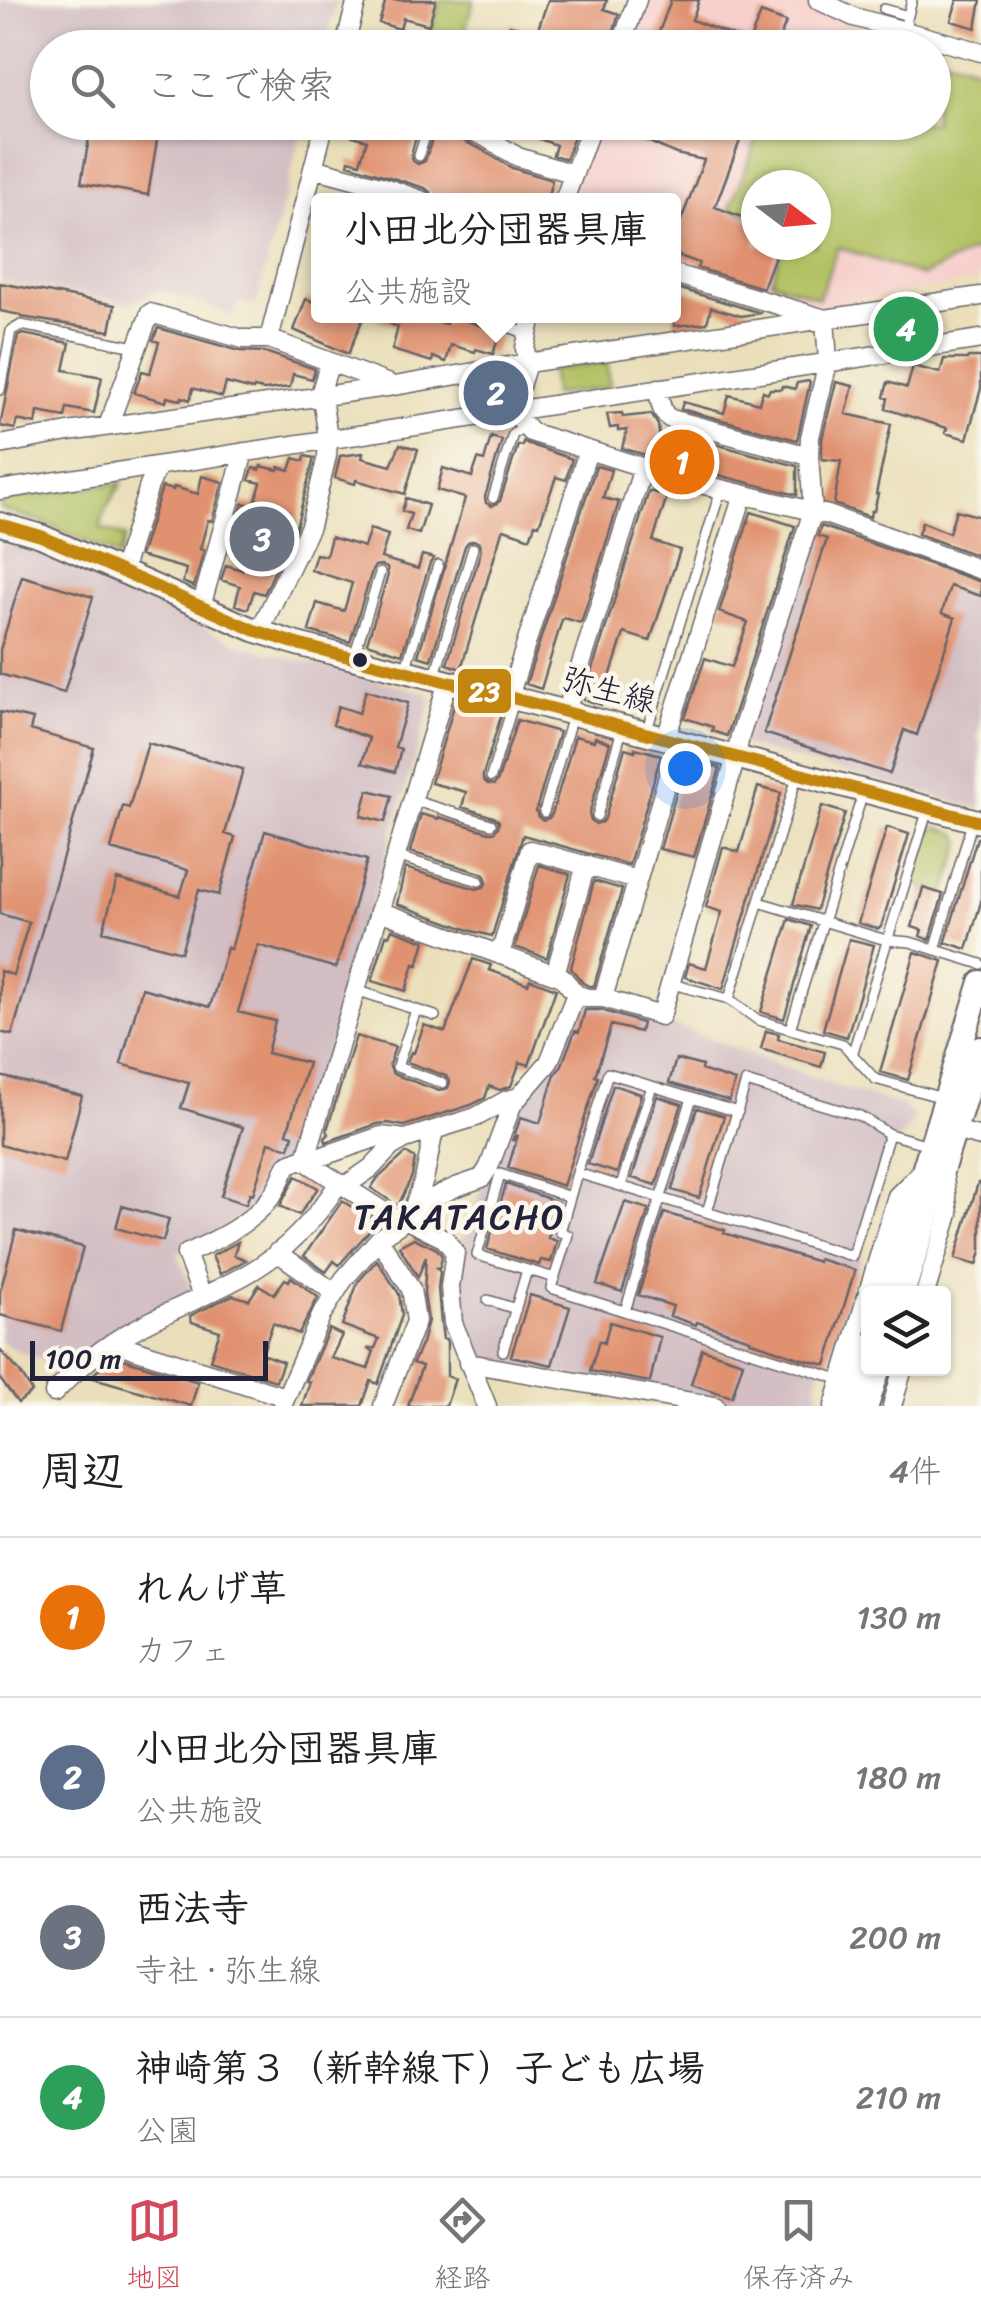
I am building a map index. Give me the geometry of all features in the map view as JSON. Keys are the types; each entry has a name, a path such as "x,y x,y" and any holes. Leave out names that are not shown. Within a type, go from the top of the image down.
{"street":[{"path":"349,30 357,0"},
{"path":"626,30 637,0"},
{"path":"818,0 854,17 906,23 924,30"},
{"path":"951,40 981,52"},
{"path":"268,339 320,140"},
{"path":"490,140 518,158 574,174"},
{"path":"567,193 586,140"},
{"path":"313,168 401,193"},
{"path":"681,276 825,320"},
{"path":"0,445 981,296"},
{"path":"108,426 150,313 243,340 268,339 394,386"},
{"path":"379,911 562,977 576,994 662,1016 740,736 814,511 808,456 828,362 825,320"},
{"path":"513,410 527,363 525,348 530,324"},
{"path":"0,490 981,338"},
{"path":"259,632 310,526 327,456 321,391 330,362"},
{"path":"658,388 662,410 671,419 808,456"},
{"path":"513,410 530,432 642,468 814,511 981,570"},
{"path":"512,698 588,451"},
{"path":"201,607 244,452"},
{"path":"122,572 158,466"},
{"path":"569,713 642,468"},
{"path":"603,998 638,880 663,738 744,495"},
{"name":"弥生線","path":"0,524 42,536 259,632 977,821"},
{"path":"441,680 412,800 305,1161 446,1239 456,1253 450,1286 453,1323 487,1406"},
{"path":"500,955 530,850 638,880"},
{"path":"554,974 586,865"},
{"path":"905,1286 939,1148 946,1098 981,982"},
{"path":"118,1340 121,1345 284,1401 321,1316 344,1280 379,1238 424,1202 482,1178 512,1106 549,1062 576,994"},
{"path":"888,1286 981,1048"},
{"path":"54,1393 118,1340 254,1270 307,1227 342,1184 371,1168 392,1147 520,1097"},
{"path":"407,1217 424,1180 434,1130"},
{"path":"202,1296 186,1254 220,1238 265,1205 287,1165 381,1136 405,1139"},
{"path":"834,1406 897,1196 939,1148 981,1137"},
{"path":"928,1286 949,1214 939,1148"},
{"path":"379,1238 411,1289 416,1322 383,1406"},
{"path":"277,1252 335,1293"},
{"path":"468,1363 714,1406"},
{"path":"849,1406 861,1368"},
{"path":"867,1406 876,1376"},
{"path":"892,1406 901,1376"}],"lane":[{"path":"884,9 906,23 912,0"},
{"path":"419,156 424,140"},
{"path":"0,390 10,331 20,325 136,346"},
{"path":"493,498 513,434 526,427"},
{"path":"663,738 721,489"},
{"path":"441,680 473,548"},
{"path":"405,671 438,565"},
{"path":"353,658 380,573"},
{"path":"491,777 512,698"},
{"path":"544,812 569,713"},
{"path":"596,816 622,727"},
{"path":"730,1000 798,774"},
{"path":"790,1029 863,791"},
{"path":"412,800 490,824"},
{"path":"852,1055 928,808"},
{"path":"935,950 977,821"},
{"path":"396,856 479,881"},
{"path":"759,902 981,964"},
{"path":"672,984 730,1000 758,1020 843,1044 874,1079 946,1098"},
{"path":"356,990 435,1016"},
{"path":"416,1010 397,1067 442,1083"},
{"path":"738,1112 608,1072 560,1232 568,1234 552,1288 842,1380"},
{"path":"707,1212 746,1082 860,1116 889,1134 939,1148"},
{"path":"621,1186 652,1086"},
{"path":"625,1311 692,1098"},
{"path":"577,1173 852,1256 889,1134"},
{"path":"554,1278 477,1256 500,1174 570,1196"},
{"path":"503,1351 527,1270"},
{"path":"488,1300 516,1309"}],"shaded area":[{"path":"0,0 337,0 329,30 30,30 30,140 300,140 256,305 238,302 234,316 160,290 129,303 0,281"},
{"path":"648,0 796,0 862,30 637,30"},
{"path":"951,58 981,65 981,280 830,305 803,305 681,268 681,193 574,193 594,140 951,140"},
{"path":"810,535 981,599 981,725 977,740 981,742 981,809 743,745"},
{"path":"0,542 41,553 246,647 425,692 432,699 296,1157 265,1199 178,1253 193,1295 72,1356 51,1362 0,1341"},
{"path":"585,1003 654,1018 844,1089 901,1105 914,1115 894,1147 891,1146 827,1368 821,1367 815,1406 742,1406 478,1359 457,1320 460,1247 518,1108 578,1006"}],"green space":[{"path":"440,0 474,0 465,30 431,30"},
{"path":"951,59 981,69 981,247 922,276 838,247 819,298 771,281 778,260 831,260 831,170 745,170 756,140 951,140"},
{"path":"741,180 741,213 730,209"},
{"path":"933,314 936,338 879,346 877,321"},
{"path":"607,363 610,387 553,395 551,370"},
{"path":"122,483 106,508 100,528 125,537 119,557 46,523 0,509 1,499"},
{"path":"937,827 958,834 962,842 945,894 913,884 928,832"}],"building":[{"path":"386,0 436,0 429,25 403,18 400,29 379,23"},
{"path":"548,0 607,0 604,9 619,14 614,30 538,30"},
{"path":"671,0 699,0 692,20 718,30 660,30"},
{"path":"957,0 981,0 976,28 951,21"},
{"path":"761,13 786,22 783,30 754,30"},
{"path":"89,140 157,140 148,195 81,183"},
{"path":"367,140 415,140 411,155 418,164 425,161 432,140 462,140 512,168 552,180 549,193 431,193 348,164 349,160 360,163"},
{"path":"542,140 573,140 566,159 553,155 556,145"},
{"path":"645,140 740,140 715,207 741,217 741,260 773,260 763,288 697,268 699,263 681,257 681,221 704,160 676,154"},
{"path":"0,283 115,305 110,331 0,311"},
{"path":"681,289 761,313 741,316 711,307 707,323 674,326 681,323"},
{"path":"306,299 311,301 311,323 361,323 348,354 294,330"},
{"path":"389,323 474,323 500,333 493,354 451,345 446,362 433,357 432,362 392,350 398,327"},
{"path":"158,328 240,351 265,352 315,369 312,379 293,374 290,387 253,390 226,383 222,397 193,388 190,400 167,397 166,402 134,393 142,371 150,373 159,342 153,340"},
{"path":"18,336 70,343 64,370 102,377 94,413 67,408 65,417 38,412 36,424 17,420 15,429 0,426"},
{"path":"981,357 981,388 967,439 945,433 947,428 886,409 888,382 907,388 913,366 940,373 944,359"},
{"path":"808,381 797,440 681,409 683,402 724,413 729,395 759,403 763,391 768,393 782,386 795,389 797,383"},
{"path":"836,382 853,386 846,414 891,424 870,517 834,504 841,461 822,459 822,439"},
{"path":"622,413 623,417 651,414 658,425 662,460 622,448 627,430 610,428 607,414"},
{"path":"674,433 797,466 797,495 667,462"},
{"path":"491,437 502,440 485,497 492,506 500,501 518,445 523,442 572,459 566,480 556,477 539,525 535,524 530,538 502,531 461,669 447,664 481,550 474,540 465,546 431,660 418,656 465,498 437,490 443,468 472,477 478,459 484,461"},
{"path":"400,444 418,449 405,494 335,478 340,456 363,453 362,458 391,466"},
{"path":"305,456 314,458 296,527 264,594 254,591 248,609 235,605 240,586 221,580 226,565 242,570 254,528 237,523 243,503 254,506 261,483 249,480 253,468 290,470 294,458 304,461"},
{"path":"596,466 611,470 603,498 619,502 581,623 562,620 541,689 526,684"},
{"path":"202,476 223,482 212,521 208,520 194,587 183,582 186,569 140,556 162,487 198,494"},
{"path":"649,491 667,496 653,541 680,550 650,641 624,633 601,705 583,699"},
{"path":"406,498 428,505 419,534 406,530 411,514 402,511"},
{"path":"956,510 981,517 981,557 918,534 922,522 949,533"},
{"path":"751,512 795,526 727,736 685,718 705,658 732,667 748,622 719,612"},
{"path":"821,526 981,582 981,596 950,586 942,613 955,618 917,735 904,730 890,774 764,733 827,539 818,536"},
{"path":"370,529 388,535 381,558 418,569 422,555 434,558 402,654 367,643 388,575 387,568 381,565 372,571 350,642 309,631 317,603 344,611 352,583 311,570 316,554 326,556 331,537 364,547"},
{"path":"22,576 93,597 64,693 0,674 0,650"},
{"path":"366,690 408,703 395,747 401,749 395,772 362,763 369,738 333,725 338,706 359,713"},
{"path":"456,699 500,712 483,775 488,784 494,785 498,780 517,720 559,732 536,810 543,820 552,814 575,736 610,743 589,814 596,824 605,818 625,748 661,755 629,865 523,835 492,936 397,904 405,868 477,889 487,882 481,873 410,852 421,814 489,832 498,827 499,821 494,817 462,807 466,792 431,783"},
{"path":"0,712 33,719 30,730 94,748 12,1035 0,1032 0,971 13,975 29,922 0,914"},
{"path":"148,743 243,769 225,834 235,837 219,895 199,890 181,952 103,931 117,879 180,896 188,870 111,849 123,806 129,808"},
{"path":"686,759 720,768 694,857 660,849"},
{"path":"758,787 781,793 723,989 685,977 689,963 706,968 722,912 706,907 723,847 739,852"},
{"path":"368,790 392,796 385,822 361,816"},
{"path":"822,806 845,813 816,910 793,904"},
{"path":"887,827 909,834 878,929 858,923"},
{"path":"265,831 367,860 336,968 258,945 238,1012 275,1021 267,1053 308,1063 287,1133 293,1135 289,1148 269,1142 253,1194 250,1193 246,1204 221,1196 243,1127 181,1108 189,1083 121,1064 142,988 210,1007"},
{"path":"977,838 981,838 981,902 967,949 945,944"},
{"path":"539,865 570,874 547,958 515,947"},
{"path":"594,881 622,889 594,986 589,986 571,968"},
{"path":"923,888 943,894 930,940 920,936 922,930 912,927"},
{"path":"789,919 811,926 784,1019 761,1012"},
{"path":"392,929 425,941 406,991 372,981 386,935"},
{"path":"849,939 874,945 847,1037 823,1030"},
{"path":"915,952 943,961 908,1080 880,1072"},
{"path":"473,959 491,965 489,970 556,989 529,1065 520,1062 511,1086 500,1090 489,1086 485,1098 471,1105 404,1126 377,1124 326,1142 356,1036 395,1047 389,1065 393,1074 439,1091 448,1088 446,1076 407,1062 424,1025 445,1032"},
{"path":"585,1010 601,1010 642,1023 640,1032 611,1025 563,1186 508,1168 521,1117 540,1123 555,1074 575,1031 579,1032"},
{"path":"766,1031 779,1034 778,1039 825,1052 821,1067 761,1049"},
{"path":"676,1059 735,1081 729,1101 669,1083"},
{"path":"0,1076 82,1096 65,1162 0,1145"},
{"path":"613,1085 641,1094 617,1173 588,1164"},
{"path":"657,1096 682,1104 656,1185 632,1178"},
{"path":"697,1108 724,1116 699,1198 672,1190"},
{"path":"406,1153 415,1159 398,1206 371,1188"},
{"path":"296,1176 318,1188 299,1215 280,1206"},
{"path":"978,1183 981,1251 977,1265 955,1259"},
{"path":"506,1184 558,1202 548,1238 557,1241 551,1262 541,1260 539,1265 487,1249"},
{"path":"342,1201 377,1222 339,1265 334,1261 326,1272 304,1256"},
{"path":"625,1202 649,1209 622,1292 597,1284"},
{"path":"122,1206 169,1219 163,1241 116,1228"},
{"path":"664,1213 855,1270 826,1365 670,1316 673,1306 638,1295"},
{"path":"16,1230 83,1247 61,1331 0,1315 0,1292"},
{"path":"414,1238 437,1249 442,1256 437,1268 441,1324 447,1342 447,1376 455,1379 446,1406 408,1406 422,1366 413,1363 428,1320 424,1294 426,1256 418,1277 399,1246"},
{"path":"238,1242 234,1255 246,1260 220,1274 212,1256"},
{"path":"377,1260 399,1294 402,1315 378,1384 371,1381 362,1406 302,1406 310,1382 306,1381 329,1329 342,1335 331,1358 368,1369 374,1351 367,1349 375,1348 379,1339 342,1325 358,1282"},
{"path":"291,1277 318,1297 299,1334 273,1323 262,1354 283,1362 276,1381 210,1360 220,1331 192,1322 190,1316 233,1295 249,1300 259,1285 274,1294"},
{"path":"530,1295 570,1307 552,1365 511,1356"},
{"path":"610,1322 660,1337 650,1382 590,1371 599,1341 604,1343"},
{"path":"702,1349 743,1362 732,1397 691,1384"},
{"path":"0,1350 32,1392 18,1403 0,1379"},
{"path":"117,1357 198,1382 191,1406 90,1377"}],"transit line":[{"name":"23","path":"0,524 41,536 254,630 297,644 981,822"}],"place":[{"name":"神崎第３（新幹線下）子ども広場","path":"906,329"},
{"name":"小田北分団器具庫","path":"496,393"},
{"name":"れんげ草","path":"682,462"},
{"name":"西法寺","path":"262,539"}],"district":[{"name":"TAKATACHO","path":"460,1217"}]}
